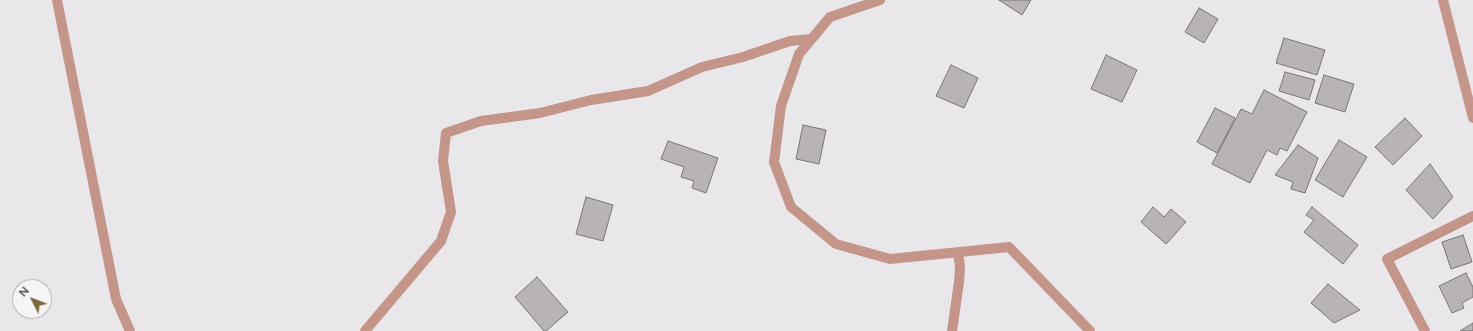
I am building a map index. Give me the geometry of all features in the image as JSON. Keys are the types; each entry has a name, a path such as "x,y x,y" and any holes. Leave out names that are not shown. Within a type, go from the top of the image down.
{"street":[{"path":"57,0 116,299 130,331"},
{"path":"880,0 830,17 799,54 781,106 774,162 791,207 836,244 890,259 1009,247 1090,331"},
{"path":"1443,0 1473,118"},
{"path":"365,331 441,241 451,212 443,162 446,133 481,121 540,113 591,100 648,91 702,67 743,57 790,41 811,39"},
{"path":"1425,331 1387,259 1473,216"},
{"path":"952,331 960,274 958,252"}],"building":[{"path":"999,0 1031,0 1022,15"},
{"path":"1199,8 1218,19 1204,43 1185,32"},
{"path":"1284,38 1325,50 1317,75 1276,63"},
{"path":"1106,55 1137,70 1122,102 1091,89"},
{"path":"951,65 978,78 964,108 936,96"},
{"path":"1285,72 1315,80 1309,100 1279,91"},
{"path":"1324,75 1354,84 1345,112 1315,103"},
{"path":"1264,90 1307,112 1287,151 1280,148 1277,155 1267,150 1250,183 1212,164 1241,109 1252,114"},
{"path":"1215,108 1235,118 1217,153 1197,142"},
{"path":"1405,118 1422,136 1393,165 1375,147"},
{"path":"803,125 826,130 819,164 796,159"},
{"path":"1339,140 1367,157 1343,197 1315,180"},
{"path":"668,141 718,158 706,193 692,188 694,181 681,177 684,167 661,159"},
{"path":"1298,145 1318,158 1305,193 1291,189 1293,182 1275,175"},
{"path":"1430,164 1453,197 1433,219 1406,190"},
{"path":"586,197 613,205 603,241 576,234"},
{"path":"1153,207 1164,217 1171,209 1186,222 1166,244 1141,222"},
{"path":"1312,207 1358,245 1343,264 1304,232 1314,220 1306,215"},
{"path":"1463,235 1472,262 1451,269 1442,242"},
{"path":"1466,273 1473,287 1473,297 1462,303 1464,308 1452,313 1439,286"},
{"path":"537,277 568,312 546,331 544,331 515,297"},
{"path":"1328,284 1360,310 1334,323 1311,303"},
{"path":"1473,323 1473,331 1460,331"}]}
